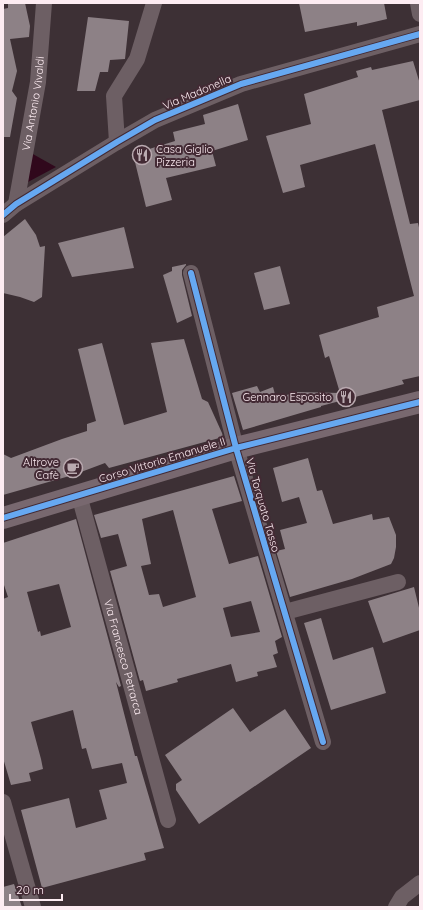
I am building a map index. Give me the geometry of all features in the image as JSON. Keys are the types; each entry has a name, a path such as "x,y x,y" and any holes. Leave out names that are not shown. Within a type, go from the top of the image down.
{"main road":[{"name":"Corso Vittorio Emanuele II","path":"3,518 236,448 420,402"}],"street":[{"name":"Via Antonio Vivaldi","path":"16,204 38,82 44,3"},
{"path":"117,142 114,96 136,59 154,3"},
{"path":"418,3 420,14"},
{"name":"Via Madonella","path":"3,215 16,204 155,120 241,84 420,34"},
{"name":"Via Torquato Tasso","path":"191,273 236,448 323,742"},
{"name":"Via Francesco Petrarca","path":"79,495 168,820"},
{"path":"284,612 398,582"},
{"path":"3,802 33,907"},
{"path":"396,907 402,897 420,883"}],"shaded area":[{"path":"31,153 56,167 28,182"}],"building":[{"path":"8,3 25,3 30,26 29,37 10,39 17,71 12,91 17,98 10,137 3,137 3,9 8,8"},
{"path":"299,3 384,3 387,19 357,26 357,22 305,32"},
{"path":"88,17 129,21 125,59 110,60 108,72 100,72 95,91 77,91"},
{"path":"413,61 420,84 420,100 382,110 410,224 418,223 420,232 420,376 402,380 404,384 321,406 243,430 232,393 257,386 260,392 273,387 276,398 297,392 340,393 329,356 325,358 319,335 379,317 377,307 414,296 375,144 300,165 305,187 283,193 266,136 311,124 304,94 358,77 356,71 371,67 372,70"},
{"path":"238,104 248,140 212,151 216,166 166,178 172,200 146,207 133,154 175,141 173,132 205,124 203,115"},
{"path":"25,219 36,235 40,247 45,246 42,297 34,302 3,293 3,237"},
{"path":"124,227 134,268 72,277 58,243"},
{"path":"186,264 182,270 182,275 192,316 177,323 163,275 172,271 172,267"},
{"path":"280,266 290,304 264,310 254,273"},
{"path":"184,339 202,399 208,402 223,437 109,468 105,463 73,475 3,495 3,454 11,458 87,431 87,424 96,421 78,349 102,343 124,425 167,412 151,343"},
{"path":"308,458 317,491 322,490 333,524 372,514 373,520 389,517 396,535 396,547 391,564 352,579 290,597 276,551 285,549 280,530 307,523 299,497 282,502 273,468"},
{"path":"234,476 242,501 212,509 229,564 258,556 282,637 275,641 278,653 273,655 277,667 257,672 258,676 236,682 231,664 177,679 178,682 146,691 143,680 140,681 110,571 127,566 118,534 101,538 94,515","holes":["173,510 196,597 163,607 159,594 149,595 141,566 151,564 142,519","251,601 260,632 231,637 223,608"]},
{"path":"76,519 121,686 119,687 116,682 135,756 137,756 164,848 144,853 146,860 42,888 21,810 69,798 76,828 107,819 99,790 127,783 122,763 92,769 86,748 82,749 73,710 31,722 43,769 29,773 31,781 11,785 3,758 3,599 8,597 3,582 3,543","holes":["59,584 71,627 41,636 40,631 38,632 27,592"]},
{"path":"414,587 420,612 420,630 383,643 368,601"},
{"path":"321,618 333,660 373,647 386,693 331,710 304,623"},
{"path":"233,708 250,732 285,709 311,748 199,824 176,790 176,784 182,780 165,755"},
{"path":"14,884 22,907 3,907 3,887"}],"cycle path":[{"path":"3,215 16,204 155,120 241,84 420,34"},
{"path":"191,273 236,448 323,742"},
{"path":"3,518 236,448 420,402"}],"place":[{"name":"Casa Giglio Pizzeria","path":"142,155"},
{"name":"Gennaro Esposito","path":"346,397"},
{"name":"Altrove Cafè","path":"73,468"}]}
